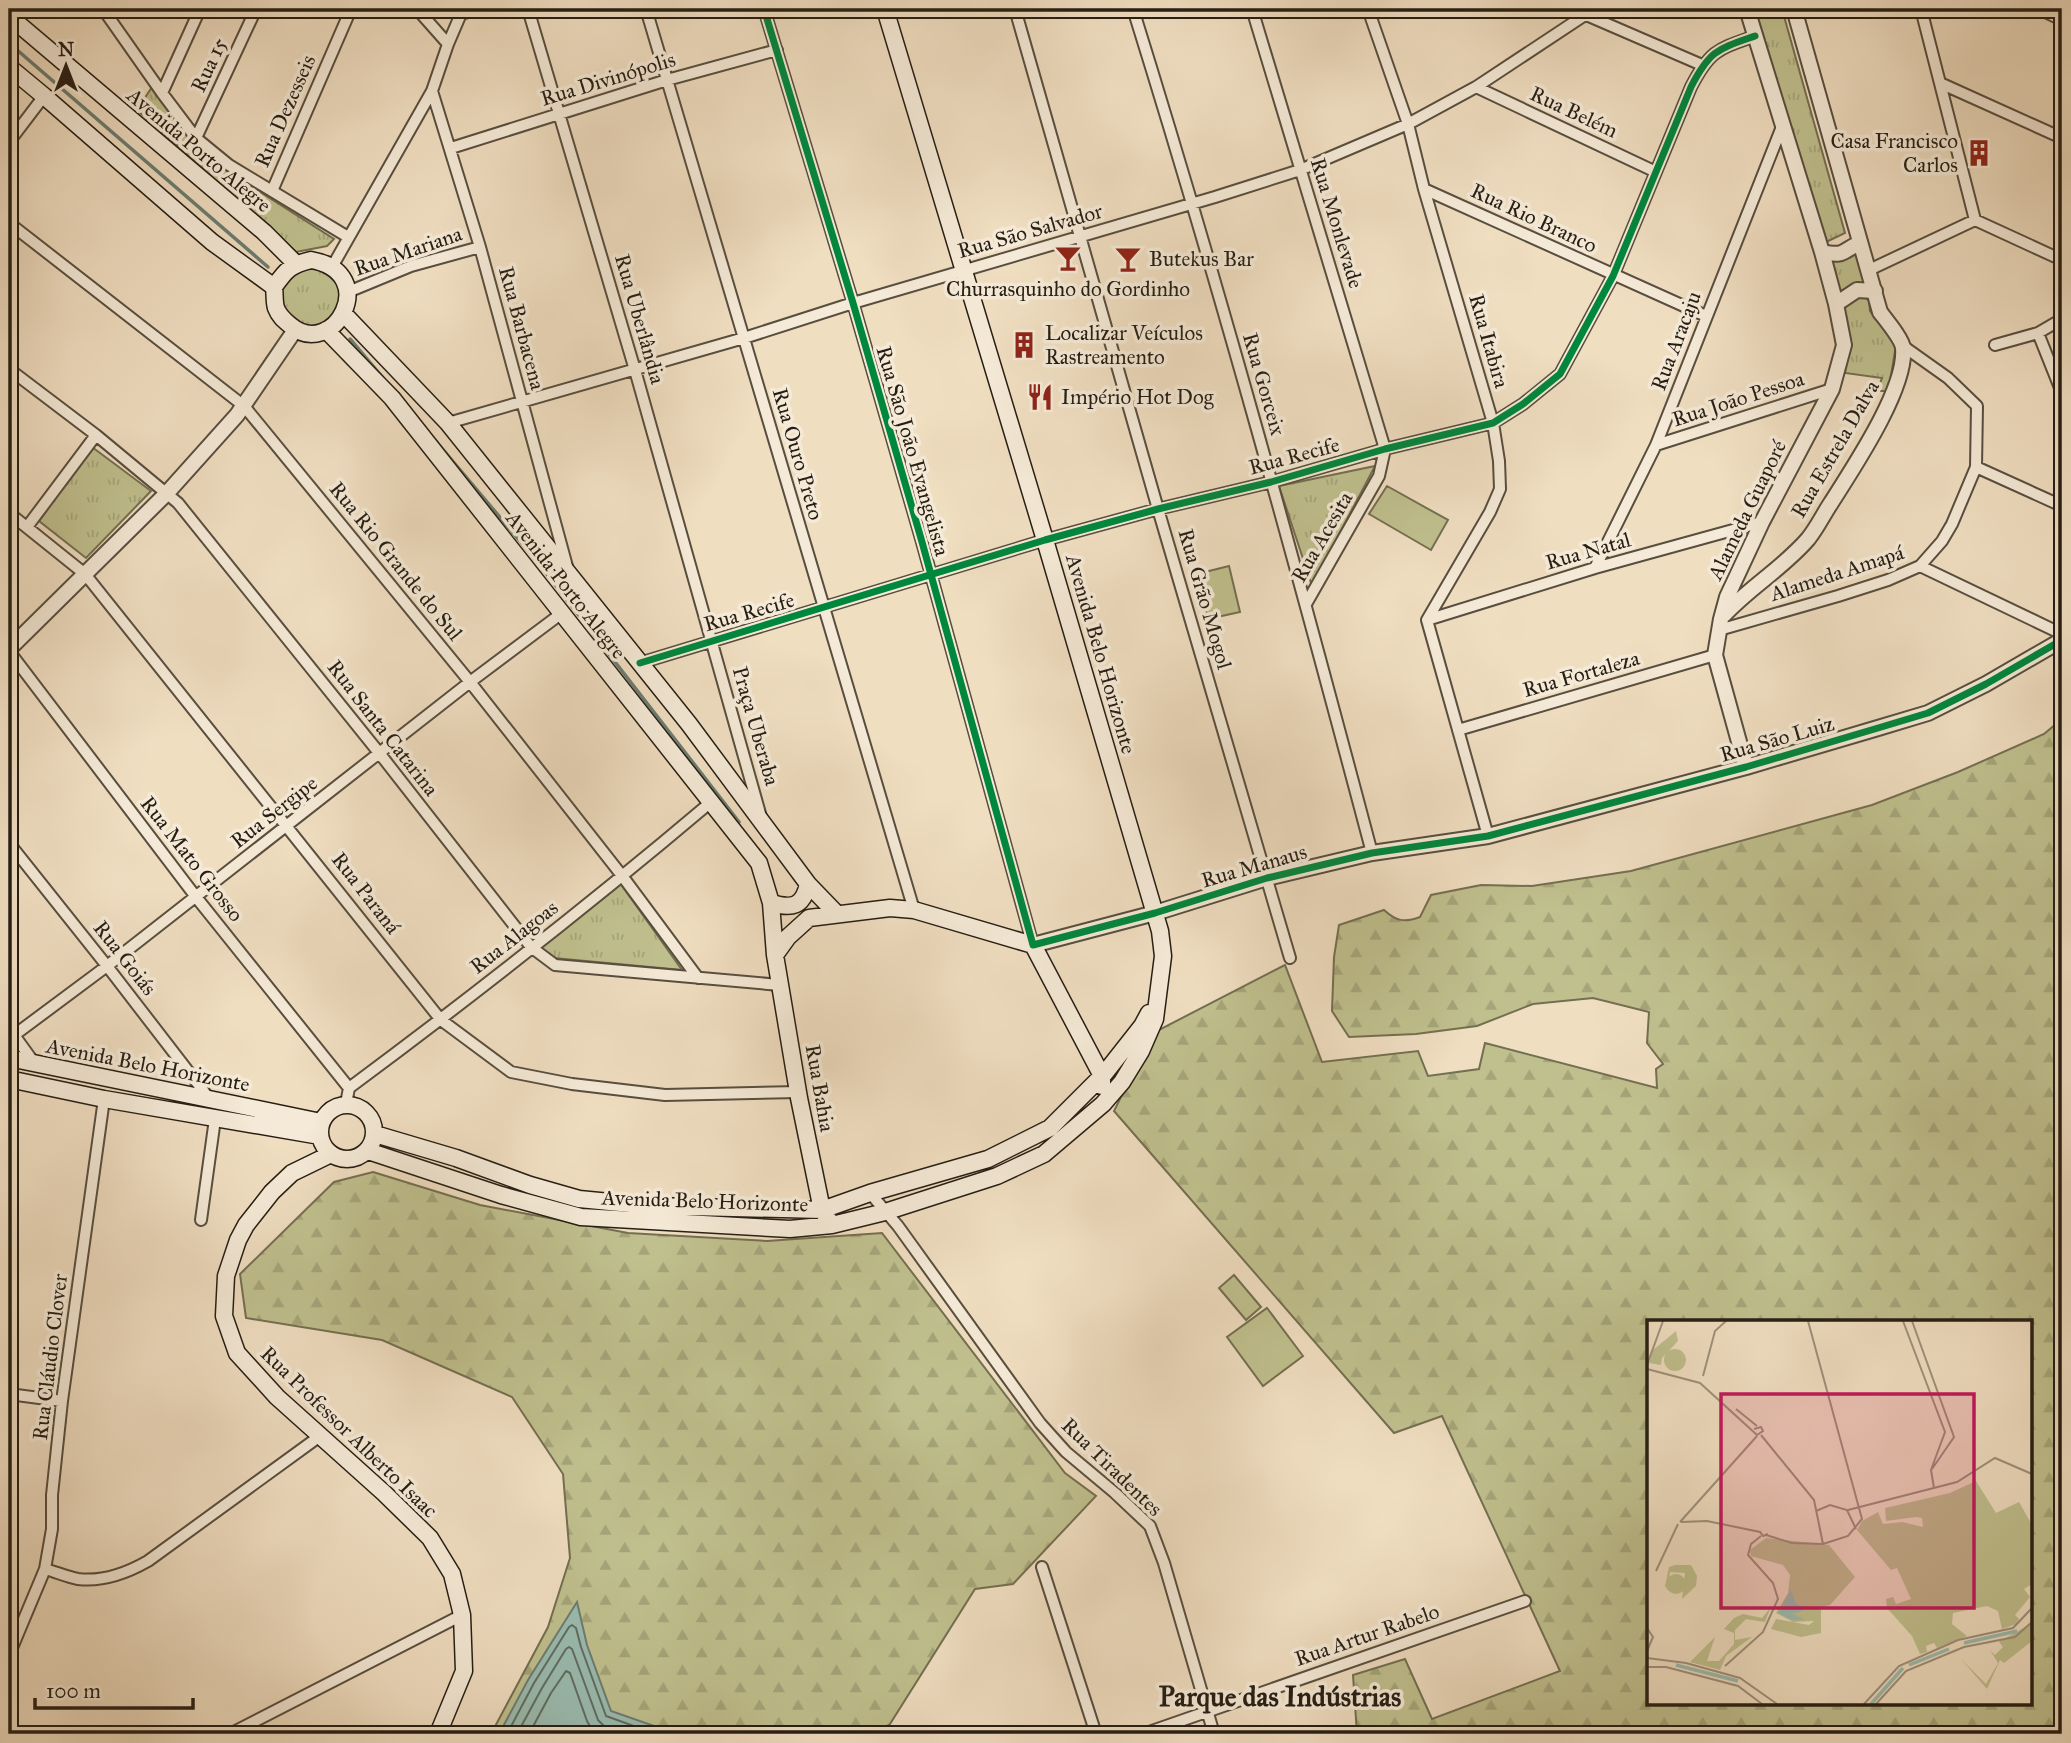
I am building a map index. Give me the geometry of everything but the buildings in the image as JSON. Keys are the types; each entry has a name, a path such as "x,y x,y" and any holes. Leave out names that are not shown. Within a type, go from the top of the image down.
{"main road":[{"name":"Avenida Belo Horizonte","path":"368,1151 500,1195 581,1217 790,1229 832,1225 885,1212 998,1176 1044,1154 1103,1104 1122,1082 1141,1051 1155,1019 1160,992 1163,957 1160,931 885,9"},
{"name":"Avenida Porto Alegre","path":"9,16 264,232 296,264"},
{"path":"9,67 212,242 274,286"},
{"path":"311,260 332,267 339,273 348,292 344,314 335,325 326,330 313,334 295,330 281,318 276,309 274,286 286,270 296,264 311,260"},
{"name":"Avenida Porto Alegre","path":"344,314 448,423 689,724 808,884 836,913"},
{"name":"Avenida Porto Alegre","path":"326,330 392,398 760,863 772,903 775,956"},
{"path":"772,903 790,907 798,904 808,884"},
{"path":"775,956 788,937 809,918 890,908 914,910 1033,945 1102,1076 1103,1104"},
{"name":"Rua Bahia","path":"775,956 798,1092 822,1210 832,1225"},
{"name":"Avenida Belo Horizonte","path":"375,1134 579,1199 651,1206 822,1210 870,1193 988,1159 1049,1128 1102,1076 1142,1026 1160,992"},
{"name":"Avenida Belo Horizonte","path":"9,1058 208,1097 320,1129"},
{"name":"Avenida Belo Horizonte","path":"9,1079 215,1119 320,1129"},
{"path":"348,1096 367,1112 374,1122 375,1134 368,1151 358,1158 345,1160 324,1148 320,1129 331,1109 348,1096"},
{"name":"Rua Professor Alberto Isaac","path":"331,1154 292,1173 272,1192 246,1225 237,1240 226,1276 224,1316 237,1353 277,1397 430,1538 452,1574 462,1615 464,1671 438,1734"}],"street":[{"path":"162,93 200,9"},
{"name":"Rua 15","path":"197,138 256,9"},
{"name":"Rua Dezesseis","path":"272,191 351,9"},
{"path":"417,9 448,44"},
{"path":"332,267 432,91 462,11 478,9"},
{"name":"Rua Uberlândia","path":"528,9 712,641"},
{"name":"Rua Ouro Preto","path":"646,9 914,910"},
{"name":"Rua São João Evangelista","path":"764,9 853,303 1033,945"},
{"name":"Rua Grão Mogol","path":"1014,9 1290,958"},
{"name":"Rua Gorceix","path":"1133,9 1194,204 1306,604 1372,853"},
{"name":"Rua Monlevade","path":"1252,9 1385,449"},
{"path":"1369,12 1381,9"},
{"name":"Alameda Guaporé","path":"1715,655 1727,597 1762,522 1832,389 1844,345 1822,252 1747,9"},
{"path":"1794,9 1880,312 1903,346"},
{"path":"1921,9 1975,220"},
{"path":"2039,9 2062,20"},
{"path":"107,11 162,93 197,138 229,165 348,237"},
{"name":"Rua Itabira","path":"1369,12 1408,124 1424,189 1493,423 1499,461 1500,489 1490,512 1427,620"},
{"path":"1589,12 1702,65"},
{"name":"Rua São Salvador","path":"448,423 744,338 1300,170 1408,124 1476,87 1589,12"},
{"name":"Rua Recife","path":"640,663 1045,540 1271,482 1385,449 1493,423 1524,404 1560,374 1613,276 1702,65 1719,49 1755,36"},
{"name":"Rua Divinópolis","path":"451,148 667,80 777,50"},
{"path":"1940,83 2062,138"},
{"name":"Rua Belém","path":"1476,87 1656,172"},
{"name":"Rua Barbacena","path":"432,91 480,247 570,577"},
{"path":"9,142 44,96"},
{"name":"Rua Aracaju","path":"1595,568 1656,445 1783,124"},
{"name":"Rua Rio Branco","path":"1424,189 1706,316"},
{"path":"1869,270 1975,220 2062,260"},
{"name":"Rua Rio Grande do Sul","path":"9,223 244,406 470,682 698,978"},
{"path":"1822,252 1845,253 1860,243"},
{"name":"Rua Mariana","path":"348,292 411,266 480,247"},
{"path":"1836,304 1857,290 1875,290"},
{"path":"1995,345 2038,333 2062,319"},
{"path":"9,650 167,493 244,406 295,330"},
{"path":"2038,333 2060,388"},
{"name":"Alameda Amapá","path":"1720,624 1838,596 1888,580 1920,566 1942,541 1976,467 1977,406 1948,378 1903,346"},
{"name":"Rua Estrela Dalva","path":"1720,624 1741,597 1774,571 1808,538 1844,483 1884,413 1900,374 1903,346"},
{"name":"Rua Santa Catarina","path":"9,369 96,435 178,503 531,947 555,965 780,985"},
{"name":"Rua João Pessoa","path":"1656,445 1832,389"},
{"path":"27,527 96,435"},
{"name":"Rua Acesita","path":"1306,604 1379,476 1385,449"},
{"path":"1976,467 2062,506"},
{"name":"Rua Paraná","path":"9,513 85,574 441,1020 512,1072 572,1084 665,1094 798,1092"},
{"name":"Rua Natal","path":"1427,620 1595,568 1762,522"},
{"path":"1920,566 2062,634"},
{"name":"Rua Sergipe","path":"11,1034 107,966 562,613"},
{"path":"1427,620 1488,836"},
{"name":"Rua São Luiz","path":"1488,836 1746,767 1928,713 1986,684 2062,640"},
{"name":"Praça Uberaba","path":"712,641 762,821"},
{"name":"Rua Mato Grosso","path":"9,650 348,1096"},
{"path":"1715,655 1746,767"},
{"name":"Rua Fortaleza","path":"1458,730 1715,655"},
{"name":"Rua Alagoas","path":"348,1096 531,947 622,877 711,802"},
{"name":"Rua Manaus","path":"1033,945 1155,913 1267,878 1372,853 1488,836"},
{"name":"Rua Goiás","path":"9,843 208,1097"},
{"path":"11,1034 36,1064"},
{"name":"Rua Cláudio Clover","path":"9,1655 45,1569 52,1529 52,1495 62,1401 104,1099"},
{"path":"201,1220 215,1119"},
{"name":"Rua Tiradentes","path":"870,1193 898,1226 1040,1423 1066,1452 1150,1526 1164,1563 1214,1734"},
{"path":"9,1394 62,1401"},
{"path":"45,1569 79,1579 126,1573 148,1561 320,1436"},
{"path":"1042,1566 1096,1734"},
{"name":"Rua Artur Rabelo","path":"1143,1734 1525,1601"},
{"path":"230,1734 462,1615"}],"green space":[{"path":"1755,9 1782,9 1845,233 1826,242"},
{"path":"152,87 207,158 334,239 327,246 296,252 137,110"},
{"path":"1858,250 1867,283 1838,296 1826,259 1842,261"},
{"path":"316,268 335,281 340,297 339,314 315,330 287,318 281,300 284,285 292,276 303,270"},
{"path":"1853,296 1864,296 1869,301 1870,311 1896,345 1886,391 1880,391 1882,378 1845,373 1847,357 1840,309"},
{"path":"92,447 151,491 86,558 39,521"},
{"path":"1375,466 1312,586 1279,486"},
{"path":"1387,486 1448,520 1431,550 1369,514"},
{"path":"1229,566 1240,612 1208,619 1197,574"},
{"path":"2062,719 2062,1734 1357,1734 1353,1675 1405,1659 1432,1719 1560,1671 1442,1416 1394,1433 1114,1111 1153,1033 1285,965 1322,1062 1418,1051 1428,1076 1479,1069 1485,1043 1657,1088 1656,1069 1663,1064 1647,1043 1649,1012 1593,998 1533,1004 1477,1026 1416,1034 1349,1037 1332,1011 1334,957 1339,925 1384,910 1400,920 1414,919 1420,917 1431,895 1481,885 1532,886 1631,871 1872,805 1958,772 2044,734"},
{"path":"620,883 682,970 554,958 540,947"},
{"path":"373,1172 480,1205 628,1233 767,1241 882,1233 1065,1473 1096,1496 1013,1584 975,1589 890,1724 877,1732 491,1734 548,1627 570,1558 563,1474 512,1397 382,1340 246,1318 240,1274 334,1182"},
{"path":"1234,1275 1261,1307 1246,1320 1219,1288"},
{"path":"1267,1308 1303,1356 1263,1386 1227,1337"}],"water":[{"path":"577,1602 587,1645 611,1711 677,1734 499,1734 528,1680"}],"waterway":[{"path":"9,43 268,267"},
{"path":"350,339 383,378"},
{"path":"433,438 536,560 739,822"}],"cycle path":[{"path":"764,9 922,542 1033,945 1155,913 1267,878 1372,853 1488,836 1746,767 1878,728 1928,713 1986,684 2062,640"},
{"path":"640,663 1045,540 1271,482 1385,449 1493,423 1523,404 1560,374 1613,276 1691,87 1704,65 1716,53 1755,36"}],"place":[{"name":"Casa Francisco Carlos","path":"1979,153"},
{"name":"Churrasquinho do Gordinho","path":"1068,258"},
{"name":"Butekus Bar","path":"1128,259"},
{"name":"Localizar Veículos Rastreamento","path":"1024,345"},
{"name":"Império Hot Dog","path":"1040,397"}],"district":[{"name":"Parque das Indústrias","path":"1280,1696"}]}
